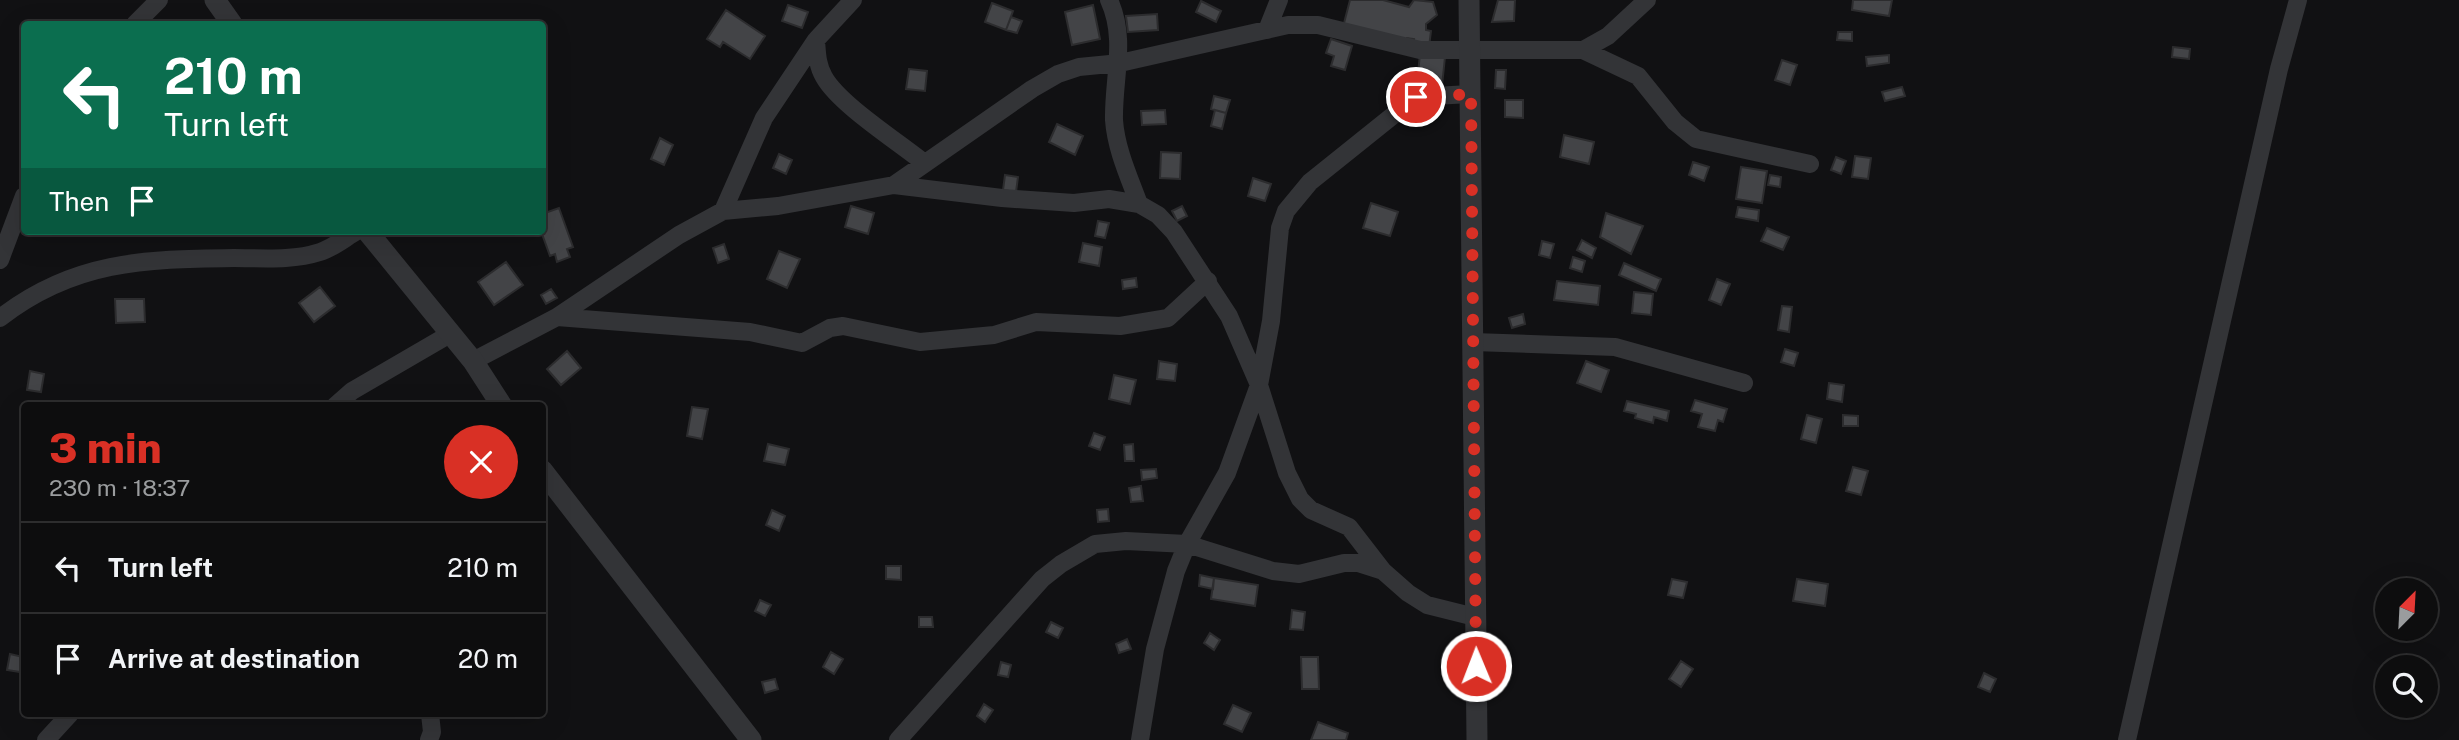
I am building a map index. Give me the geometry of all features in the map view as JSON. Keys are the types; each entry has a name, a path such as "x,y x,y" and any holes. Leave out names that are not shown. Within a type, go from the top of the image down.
{"street":[{"path":"138,21 159,0"},
{"path":"215,0 230,21"},
{"path":"723,211 764,118 816,40 853,0"},
{"path":"1109,0 1114,12 1120,63 1114,94 1115,123 1120,150 1139,204"},
{"path":"1267,30 1279,0"},
{"path":"1469,0 1477,740"},
{"path":"1583,50 1608,36 1647,0"},
{"path":"2127,740 2279,69 2298,0"},
{"path":"894,185 923,162 1058,74 1079,67 1120,63 1288,25 1318,25 1420,50 1583,50 1638,76 1675,122 1696,139 1811,164"},
{"path":"816,40 821,69 839,94 923,162"},
{"path":"1140,740 1155,649 1176,571 1187,544 1227,473 1259,385 1271,321 1280,228 1286,211 1310,182 1416,97 1471,94"},
{"path":"473,360 557,317 680,234 723,211 778,206 894,185 1002,198 1074,202 1109,199 1139,204 1158,215 1174,232 1229,316 1259,385 1287,473 1300,499 1311,510 1349,527 1383,571 1427,605 1475,617"},
{"path":"0,260 21,205"},
{"path":"0,318 43,289 105,266 153,260 290,258 321,252 350,235"},
{"path":"370,235 473,360 499,402"},
{"path":"557,317 750,332 802,343 811,336 843,326 920,342 994,335 1036,322 1120,326 1164,319 1208,281"},
{"path":"340,402 352,391 450,334"},
{"path":"1473,342 1615,348 1744,383"},
{"path":"546,475 751,740"},
{"path":"898,740 1042,579 1061,564 1096,544 1187,544 1273,571 1313,573 1344,563 1383,571"},
{"path":"46,740 67,717"},
{"path":"429,740 432,732 430,717"}],"building":[{"path":"1350,0 1383,0 1409,7 1414,0 1433,2 1437,15 1426,24 1426,30 1431,31 1429,47 1413,45 1414,39 1407,38 1405,44 1343,27"},
{"path":"1498,0 1515,0 1514,21 1492,22"},
{"path":"1853,0 1892,0 1889,16 1852,10"},
{"path":"1201,1 1221,11 1216,22 1196,12"},
{"path":"992,3 1013,11 1006,30 985,22"},
{"path":"788,5 808,12 802,28 782,21"},
{"path":"1093,5 1100,39 1072,45 1065,12"},
{"path":"726,10 765,36 750,59 723,42 720,47 707,39"},
{"path":"1157,14 1158,30 1128,32 1126,16"},
{"path":"1011,17 1022,21 1017,33 1006,30"},
{"path":"1838,32 1852,32 1852,41 1837,40"},
{"path":"1331,39 1352,46 1345,70 1331,66 1334,56 1326,53"},
{"path":"2173,47 2190,49 2189,59 2172,57"},
{"path":"1420,54 1445,57 1442,86 1417,83"},
{"path":"1889,55 1889,63 1867,66 1866,57"},
{"path":"1782,60 1797,65 1790,85 1775,80"},
{"path":"909,69 927,71 925,91 906,89"},
{"path":"1496,70 1506,70 1505,89 1495,88"},
{"path":"1902,87 1905,96 1885,101 1882,92"},
{"path":"1214,96 1230,100 1226,113 1211,109"},
{"path":"1505,100 1523,100 1523,118 1505,117"},
{"path":"1165,110 1166,124 1142,125 1141,111"},
{"path":"1215,110 1226,113 1222,129 1211,126"},
{"path":"1057,124 1083,136 1075,155 1049,142"},
{"path":"1564,135 1594,142 1589,164 1560,157"},
{"path":"660,138 673,145 664,165 651,159"},
{"path":"1161,152 1181,153 1180,179 1160,178"},
{"path":"779,154 792,160 786,174 773,168"},
{"path":"1855,156 1871,158 1868,179 1852,177"},
{"path":"1836,157 1846,161 1841,174 1831,170"},
{"path":"1693,162 1709,167 1704,181 1689,175"},
{"path":"1741,167 1767,171 1762,203 1736,199"},
{"path":"1005,175 1018,177 1016,192 1003,190"},
{"path":"1770,175 1781,177 1780,187 1768,185"},
{"path":"1253,178 1271,184 1265,201 1248,196"},
{"path":"1371,203 1398,212 1390,236 1363,228"},
{"path":"851,206 874,213 868,234 845,227"},
{"path":"1182,206 1187,216 1177,221 1172,211"},
{"path":"1738,207 1759,210 1758,221 1736,217"},
{"path":"559,208 573,247 567,249 570,257 557,262 555,254 550,256 542,235 546,235 546,213"},
{"path":"1606,213 1643,226 1631,254 1600,237"},
{"path":"1098,221 1109,223 1105,238 1095,236"},
{"path":"1767,228 1789,237 1783,250 1761,241"},
{"path":"1582,240 1596,248 1592,258 1577,250"},
{"path":"1542,241 1554,244 1550,258 1539,255"},
{"path":"1083,243 1102,247 1099,266 1079,262"},
{"path":"724,244 729,259 718,263 713,248"},
{"path":"779,251 800,259 787,288 767,279"},
{"path":"1573,257 1585,261 1582,272 1570,268"},
{"path":"506,262 523,285 494,305 478,282"},
{"path":"1624,263 1661,279 1656,291 1619,275"},
{"path":"1136,278 1137,287 1123,289 1122,280"},
{"path":"1717,279 1730,284 1721,305 1709,300"},
{"path":"1557,281 1600,286 1598,305 1554,300"},
{"path":"320,287 335,306 314,322 299,303"},
{"path":"551,289 557,298 546,304 541,295"},
{"path":"1634,292 1653,294 1651,315 1632,313"},
{"path":"115,299 144,299 145,322 116,323"},
{"path":"1782,306 1792,307 1789,332 1778,330"},
{"path":"1523,314 1525,324 1512,328 1509,318"},
{"path":"1785,349 1798,353 1794,366 1781,362"},
{"path":"567,351 581,368 561,385 547,369"},
{"path":"1159,361 1177,364 1175,381 1157,379"},
{"path":"1586,361 1609,370 1601,392 1577,383"},
{"path":"30,371 44,374 41,392 27,390"},
{"path":"1114,375 1136,380 1130,404 1109,399"},
{"path":"1829,383 1844,385 1842,402 1827,399"},
{"path":"1695,400 1727,409 1723,422 1718,420 1715,431 1698,427 1702,414 1691,411"},
{"path":"1627,401 1669,411 1667,421 1654,417 1653,423 1635,418 1636,414 1624,411"},
{"path":"692,407 708,409 702,439 687,436"},
{"path":"1807,415 1822,419 1816,443 1801,439"},
{"path":"1843,415 1858,416 1858,426 1843,426"},
{"path":"1094,433 1105,437 1100,450 1089,446"},
{"path":"768,444 789,449 785,465 764,461"},
{"path":"1133,444 1134,461 1125,461 1124,445"},
{"path":"1853,467 1868,471 1861,495 1846,491"},
{"path":"1156,469 1157,478 1142,480 1141,470"},
{"path":"1141,486 1143,501 1131,502 1129,488"},
{"path":"1108,509 1109,521 1098,522 1097,510"},
{"path":"772,510 785,516 779,531 766,525"},
{"path":"886,566 901,566 901,580 886,579"},
{"path":"1200,575 1214,578 1213,589 1199,586"},
{"path":"1214,578 1258,585 1255,606 1211,599"},
{"path":"1672,579 1687,582 1683,598 1668,595"},
{"path":"1797,579 1828,584 1825,606 1793,601"},
{"path":"760,600 771,605 765,616 755,611"},
{"path":"1292,610 1305,612 1303,630 1290,629"},
{"path":"919,617 932,617 933,627 919,627"},
{"path":"1051,622 1063,628 1058,638 1046,632"},
{"path":"1210,633 1220,640 1214,650 1204,643"},
{"path":"1127,639 1131,649 1119,653 1116,644"},
{"path":"831,652 843,659 834,674 823,667"},
{"path":"10,654 21,657 20,672 7,670"},
{"path":"1301,657 1318,657 1319,689 1302,689"},
{"path":"1681,661 1693,669 1681,687 1669,679"},
{"path":"1001,662 1011,665 1008,677 998,675"},
{"path":"1984,673 1996,679 1990,692 1978,687"},
{"path":"775,679 778,689 765,693 762,682"},
{"path":"984,704 993,710 985,722 977,716"},
{"path":"1233,705 1251,713 1242,732 1224,724"},
{"path":"1318,722 1348,733 1346,740 1311,740"}],"route":[{"path":"1416,97 1471,94 1476,666"}]}
